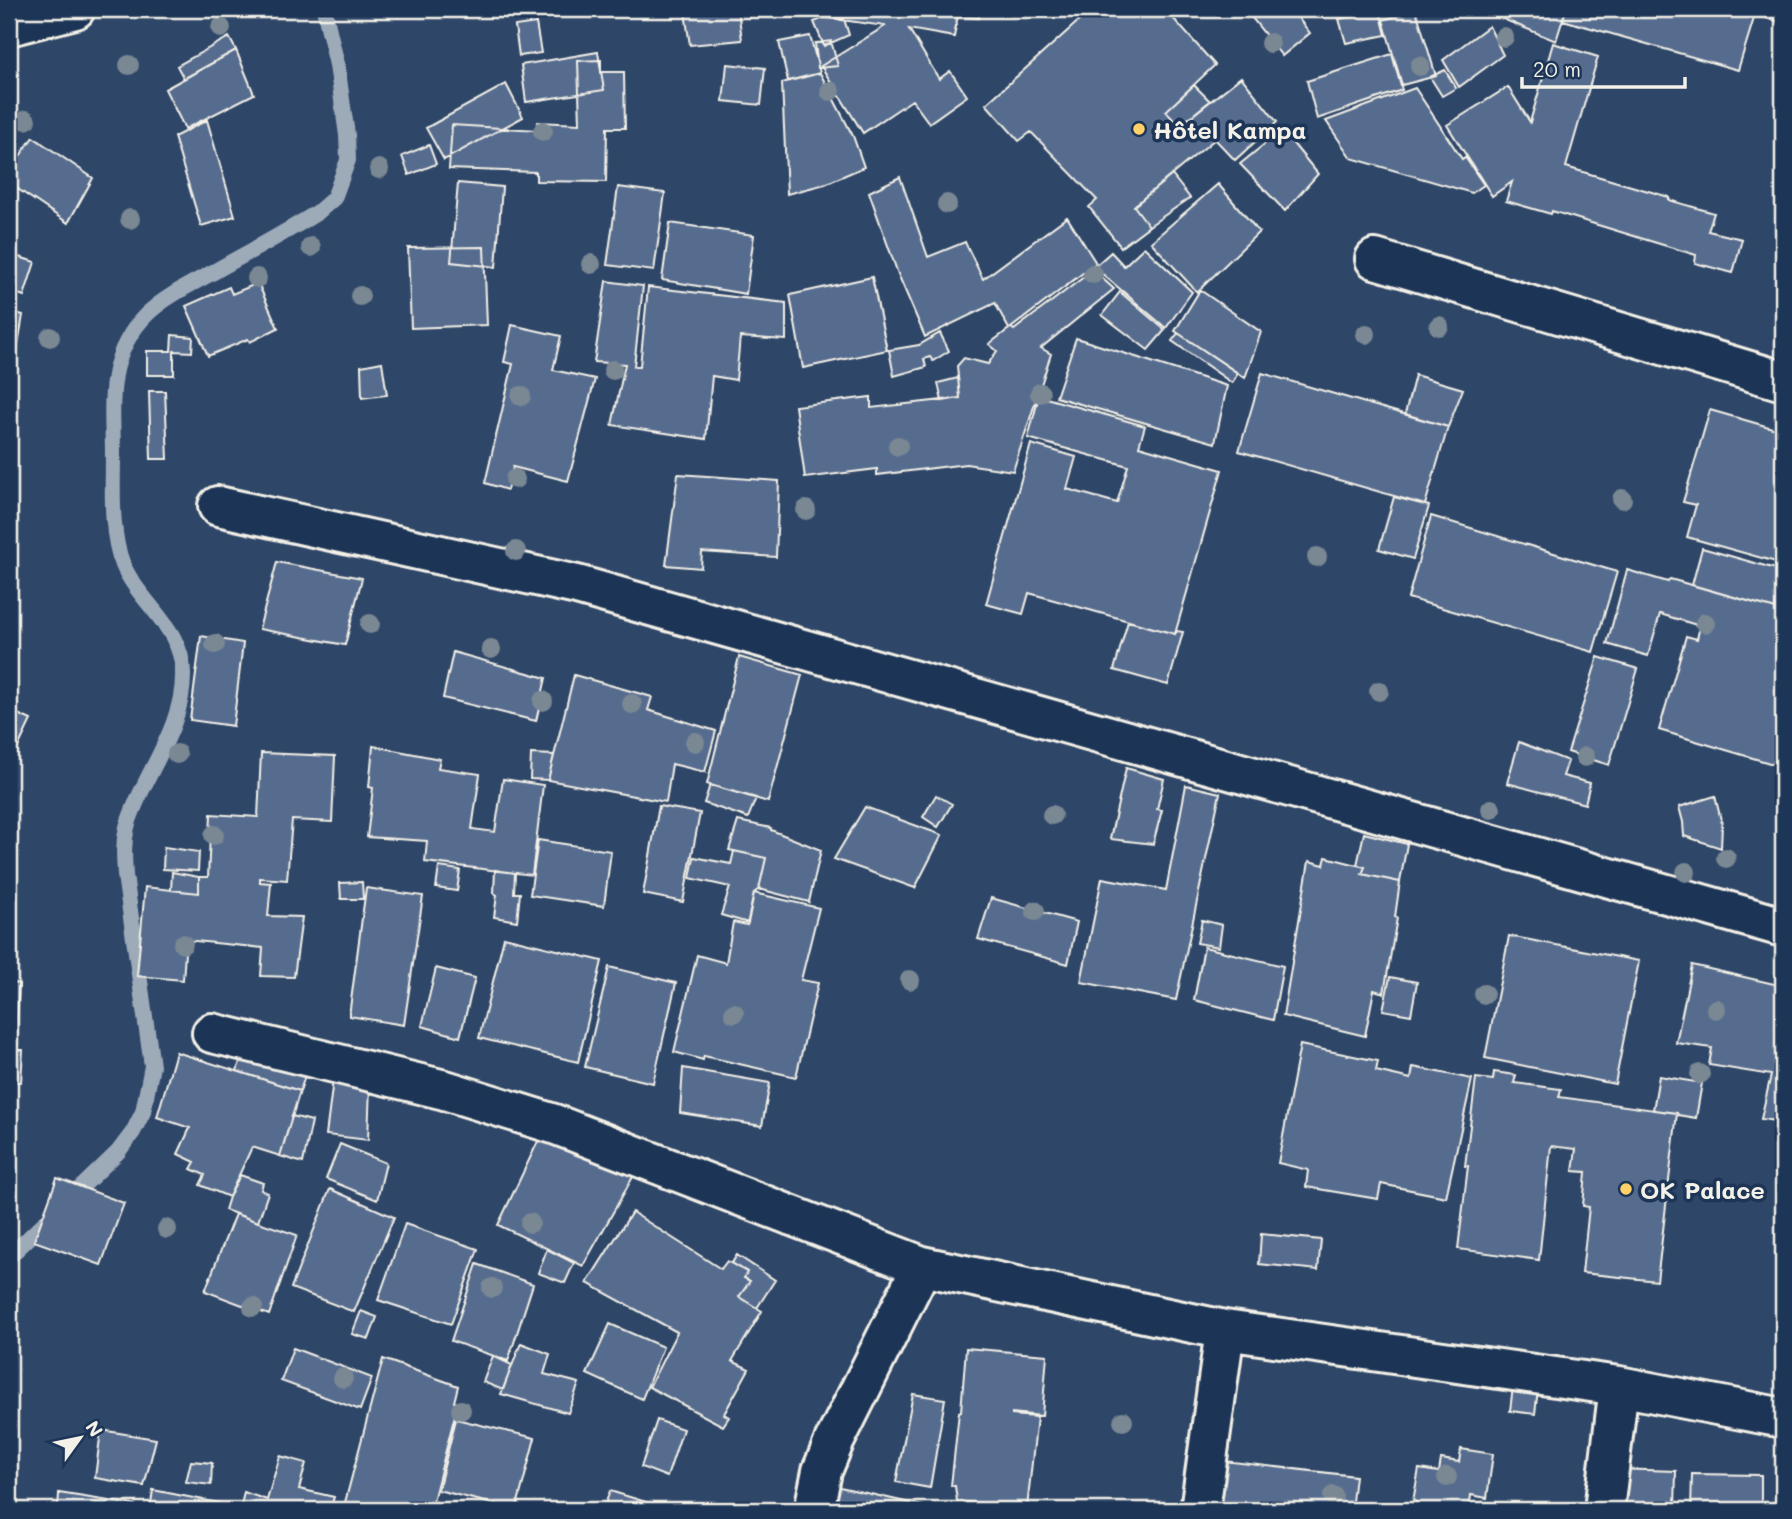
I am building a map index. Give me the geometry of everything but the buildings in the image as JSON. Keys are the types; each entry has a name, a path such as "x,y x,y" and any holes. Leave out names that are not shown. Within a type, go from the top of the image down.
{"street":[{"path":"9,26 75,9"},
{"path":"1375,259 1783,381"},
{"path":"218,506 577,585 1783,927"},
{"path":"212,1034 445,1090 554,1125 922,1266 1225,1330 1619,1386 1783,1419"},
{"path":"814,1510 822,1471 834,1442 922,1266"},
{"path":"1200,1510 1225,1330"},
{"path":"1604,1510 1619,1386"}],"waterway":[{"path":"9,1257 118,1152 133,1132 143,1112 152,1066 125,875 124,845 134,808 177,714 183,674 176,643 130,579 119,553 113,496 112,401 116,370 131,334 154,308 180,290 306,220 334,198 348,160 347,135 337,65 324,9"}],"place":[{"name":"Hôtel Kampa","path":"1139,129"},
{"name":"OK Palace","path":"1626,1189"}]}
